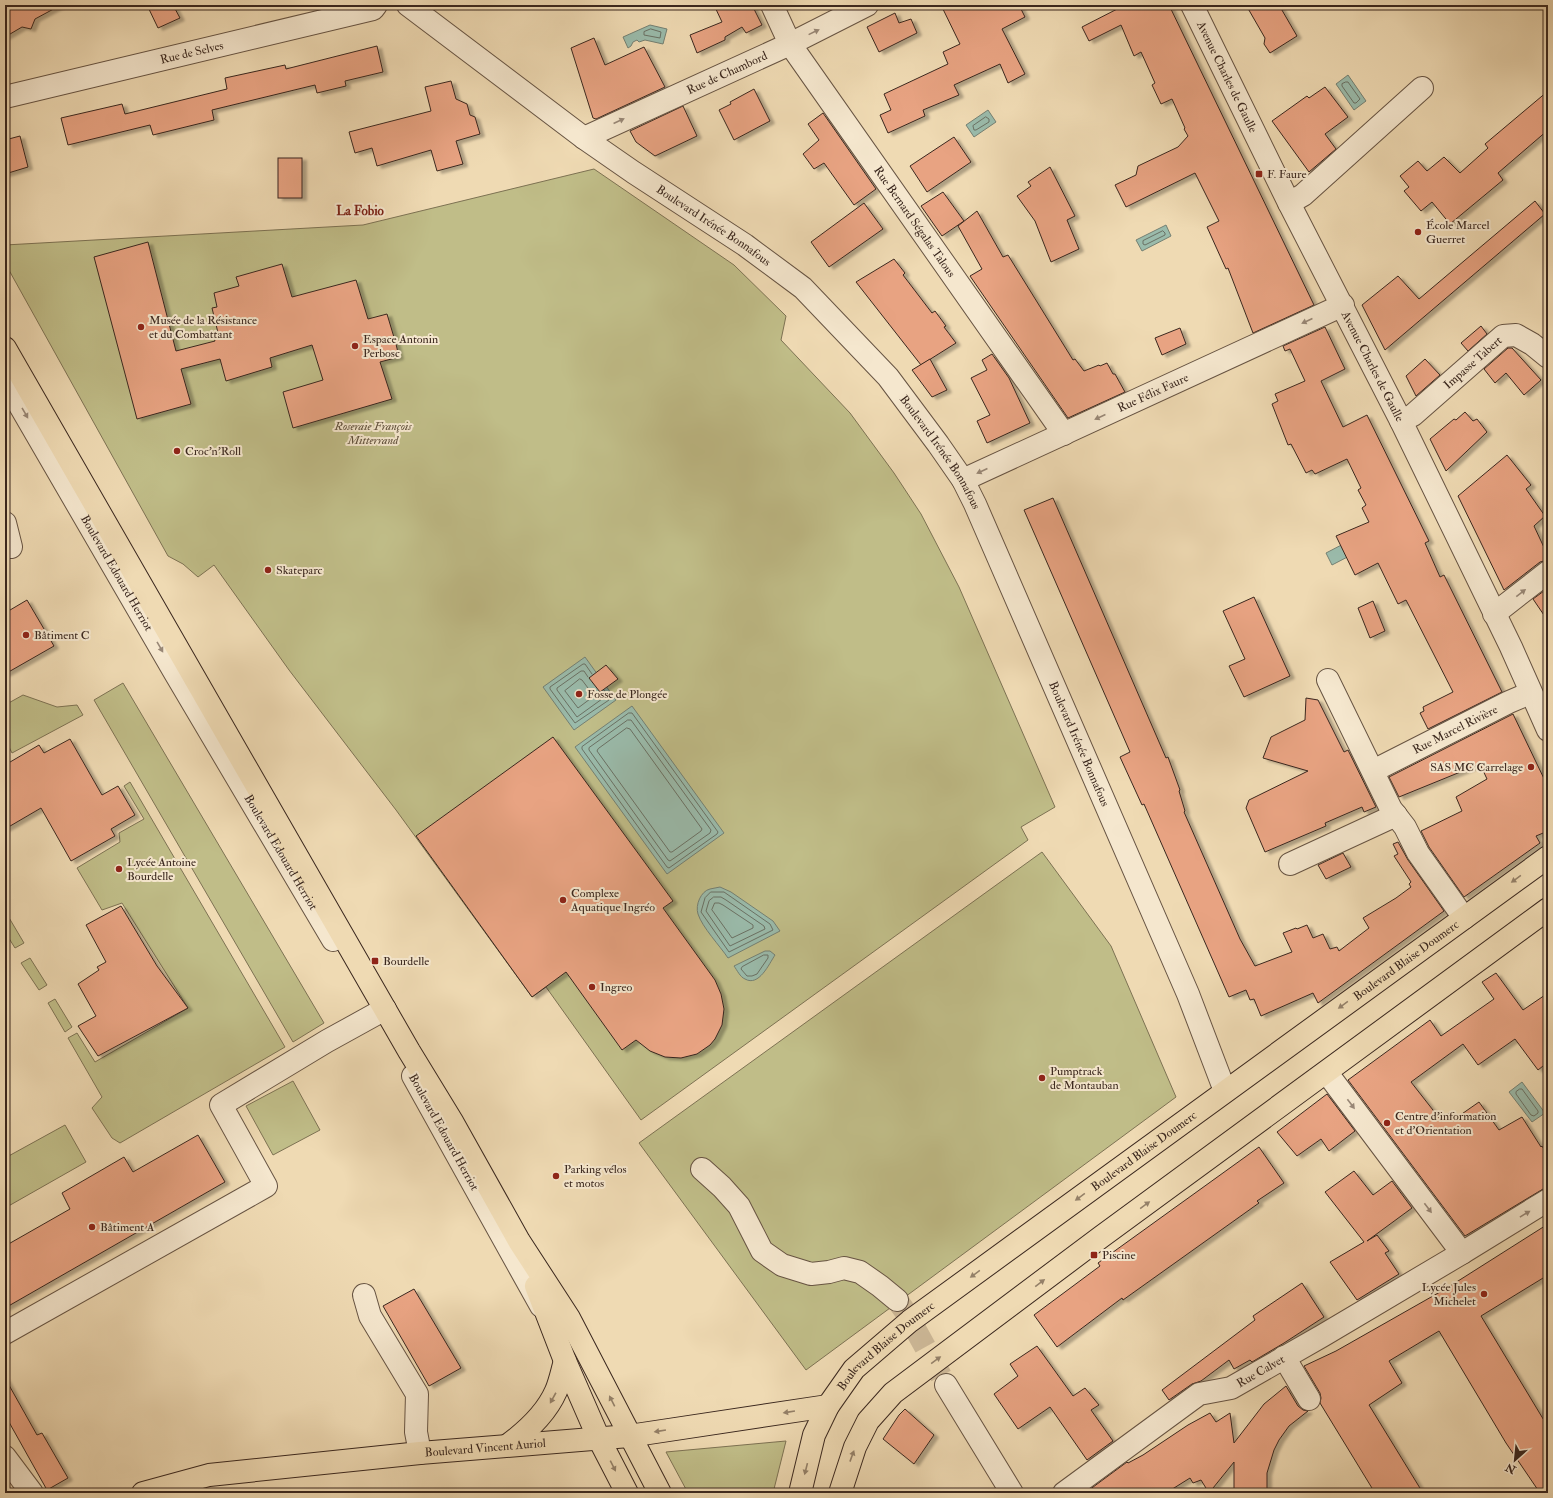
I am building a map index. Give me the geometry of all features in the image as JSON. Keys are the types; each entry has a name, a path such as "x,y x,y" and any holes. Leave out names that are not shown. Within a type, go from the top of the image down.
{"main road":[{"name":"Boulevard Edouard Herriot","path":"5,348 381,1011 453,1122 519,1241 569,1318 629,1436 660,1493"},
{"name":"Boulevard Blaise Doumerc","path":"800,1493 814,1435 828,1406 854,1369 910,1321 1548,857"},
{"path":"840,1493 855,1447 868,1421 893,1393 1101,1237 1548,909"},
{"name":"Boulevard Edouard Herriot","path":"519,1241 565,1361 599,1438 627,1493"},
{"path":"508,1445 524,1433 542,1415 556,1391 565,1361"},
{"name":"Boulevard Vincent Auriol","path":"144,1493 209,1475 420,1453 629,1436 828,1406"}],"street":[{"name":"Rue de Selves","path":"5,97 355,14 373,9 376,5"},
{"name":"Boulevard Irénée Bonnafous","path":"408,5 584,138 745,245 803,288 888,377 963,480 975,504 1188,994 1225,1091"},
{"name":"Rue Bernard Ségalas Talous","path":"772,5 790,44 1064,434"},
{"name":"Rue de Chambord","path":"584,138 790,44 868,5"},
{"name":"Avenue Charles de Gaulle","path":"1192,5 1289,203 1401,421 1511,647 1530,693 1548,730"},
{"path":"1289,203 1303,194 1422,88"},
{"name":"Rue Félix Faure","path":"963,480 1342,305"},
{"name":"Impasse Tabert","path":"1401,421 1413,414 1503,336 1516,335 1532,344 1548,357"},
{"name":"Boulevard Edouard Herriot","path":"5,380 175,674 381,1011 553,1327"},
{"path":"5,523 10,547"},
{"path":"1494,614 1548,572"},
{"path":"1328,680 1376,770 1391,809 1405,827 1418,853 1464,918"},
{"name":"Rue Marcel Rivière","path":"1376,770 1509,702 1530,693"},
{"path":"1290,864 1396,815"},
{"path":"5,1333 266,1186 221,1105 381,1011"},
{"path":"1327,1072 1462,1253"},
{"path":"702,1169 722,1187 739,1206 762,1251 782,1265 811,1274 844,1268 860,1272 897,1300"},
{"name":"Rue Calvet","path":"1064,1493 1199,1394 1230,1388 1462,1253 1548,1200"},
{"path":"364,1295 370,1316 417,1394 416,1432 420,1453"},
{"path":"1284,1357 1309,1399"},
{"path":"946,1385 1012,1493"},
{"path":"5,1457 32,1493"}],"green space":[{"name":"Roseraie François Mitterrand","path":"594,169 734,265 786,316 781,340 850,413 894,473 921,514 959,587 1055,807 1021,827 1028,840 641,1120 546,987 532,997 396,810 289,670 214,565 198,577 183,564 168,556 5,263 5,245 363,225"},
{"path":"123,683 324,1023 293,1042 94,700"},
{"path":"23,695 57,707 77,705 83,715 12,753 5,739 5,705"},
{"path":"130,782 285,1047 120,1143 112,1138 92,1108 102,1097 68,1038 77,1033 95,1062 188,1008 122,903 102,910 77,868 120,842 119,833 144,819 124,786"},
{"path":"1042,852 1111,946 1176,1097 806,1370 639,1143"},
{"path":"8,916 24,943 15,948 5,932 5,918"},
{"path":"30,958 47,985 39,990 21,963"},
{"path":"55,999 72,1027 65,1032 48,1003"},
{"path":"293,1081 320,1130 273,1155 246,1106"},
{"path":"65,1125 86,1162 5,1208 5,1158"},
{"path":"786,1441 773,1493 688,1493 666,1452"}],"water":[{"path":"650,25 667,29 663,44 645,40 639,42 637,40 628,48 623,37"},
{"path":"1348,75 1366,101 1354,110 1336,84"},
{"path":"988,110 996,122 974,137 966,125"},
{"path":"1166,225 1171,236 1142,251 1136,240"},
{"path":"1351,540 1357,552 1332,565 1326,553"},
{"name":"Fosse de Plongée","path":"585,657 616,700 574,730 543,687"},
{"path":"632,706 724,833 667,874 575,747"},
{"path":"720,887 731,892 773,921 780,931 728,958 703,925 697,910 701,895 704,892"},
{"path":"765,951 770,951 775,955 767,969 755,980 750,981 742,977 734,966"},
{"path":"1522,1082 1545,1113 1532,1122 1509,1092"}],"building":[{"path":"5,5 61,5 35,19 31,29 22,27 5,37"},
{"path":"147,5 173,5 180,18 158,28"},
{"path":"714,5 752,5 762,25 746,33 742,27 725,37 725,40 697,53 690,35 722,22"},
{"path":"941,5 1019,5 1025,17 1002,29 1025,74 1008,83 1000,64 954,85 959,95 923,110 925,116 888,133 880,115 891,110 884,94 948,64 943,52 960,44"},
{"path":"1125,5 1169,5 1314,305 1253,333 1228,268 1226,269 1207,227 1219,221 1195,173 1126,207 1115,185 1136,175 1138,166 1178,147 1188,136 1172,99 1161,104 1152,85 1155,83 1141,52 1134,56 1121,25 1089,41 1082,27"},
{"path":"1246,5 1279,5 1297,36 1270,53 1264,44 1265,38"},
{"path":"895,13 899,23 911,19 917,33 879,52 867,27"},
{"path":"594,38 605,65 644,47 665,87 596,119 593,118 571,48"},
{"path":"377,46 383,72 345,81 346,86 317,93 315,85 212,110 214,120 153,135 150,125 68,145 61,118 122,104 125,114 227,89 225,78 285,65 286,69"},
{"path":"451,81 456,99 467,104 470,115 475,117 480,134 456,141 463,164 437,171 431,150 377,166 372,148 355,153 349,132 431,111 425,87"},
{"path":"1325,87 1348,117 1325,134 1336,149 1309,172 1272,121 1307,96 1309,98"},
{"path":"754,89 770,121 734,140 719,110 731,104 730,102"},
{"path":"1548,91 1548,130 1498,173 1503,180 1450,224 1432,202 1421,211 1404,191 1409,187 1400,176 1418,161 1427,171 1444,157 1460,173 1488,148 1485,144"},
{"path":"683,106 697,136 655,156 636,142 630,131"},
{"path":"823,113 876,189 854,205 824,163 814,169 803,154 819,140 808,124"},
{"path":"20,136 28,167 5,174 5,140"},
{"path":"954,137 971,162 927,192 910,166"},
{"path":"278,158 302,158 302,198 278,198"},
{"path":"1050,167 1075,216 1067,220 1079,249 1051,262 1035,221 1017,196 1031,186 1028,182"},
{"path":"943,192 964,221 942,236 921,206"},
{"path":"1535,201 1545,214 1385,350 1362,305 1398,276 1419,299"},
{"path":"864,203 883,229 829,267 811,242"},
{"path":"977,211 1003,257 1008,255 1073,360 1075,359 1084,371 1107,363 1125,392 1068,418 970,276 982,269 958,226"},
{"name":"Espace Antonin Perbosc","path":"148,242 176,351 215,341 214,338 219,337 212,308 217,307 214,293 239,286 236,277 282,264 292,297 356,280 368,319 387,314 399,357 380,362 392,399 293,428 283,392 323,380 312,345 270,358 272,367 226,381 220,359 181,369 191,404 137,419 94,257"},
{"path":"894,259 905,273 903,275 932,313 935,311 946,326 944,327 956,343 921,365 856,282"},
{"path":"1481,326 1487,334 1468,351 1461,343"},
{"path":"1325,327 1345,369 1321,381 1343,427 1367,415 1429,541 1425,543 1440,577 1444,575 1502,692 1428,729 1420,713 1424,711 1423,707 1453,692 1406,600 1398,604 1378,563 1355,575 1336,536 1369,522 1362,508 1366,505 1358,490 1361,488 1347,459 1315,474 1312,470 1306,473 1291,444 1288,445 1272,404 1278,401 1275,394 1305,381 1290,349 1285,351 1283,346"},
{"path":"1180,328 1186,344 1162,355 1155,338"},
{"path":"1508,348 1512,348 1541,380 1524,395 1506,373 1495,383 1484,369"},
{"path":"992,354 1009,378 1030,423 987,443 977,421 990,415 971,378 987,370 982,360"},
{"path":"930,359 947,390 932,397 912,370"},
{"path":"1425,359 1440,375 1416,396 1406,376"},
{"path":"1465,412 1473,421 1477,419 1487,432 1446,471 1430,439"},
{"path":"1507,455 1531,485 1526,489 1545,516 1534,526 1548,556 1548,560 1540,562 1504,590 1458,496"},
{"path":"1053,498 1166,758 1168,757 1180,790 1184,812 1240,939 1255,966 1292,952 1283,933 1296,928 1297,929 1307,925 1313,938 1323,934 1330,949 1337,947 1339,951 1369,928 1363,918 1411,887 1409,884 1411,882 1394,856 1398,854 1393,844 1398,842 1408,860 1444,911 1318,1003 1313,993 1261,1016 1254,999 1250,1000 1246,990 1229,997 1144,804 1142,805 1120,757 1130,752 1024,510"},
{"path":"1548,588 1548,621 1533,599"},
{"path":"1254,597 1290,676 1244,697 1229,666 1245,659 1223,611"},
{"name":"Bâtiment C","path":"27,600 54,646 5,674 5,613"},
{"path":"1373,601 1385,631 1370,638 1358,608"},
{"path":"606,665 618,679 600,692 589,678"},
{"path":"1306,698 1318,700 1344,752 1348,750 1376,807 1364,812 1362,807 1325,823 1326,826 1265,852 1246,808 1249,800 1308,771 1263,758 1271,737 1305,720"},
{"path":"1513,714 1548,787 1548,831 1536,836 1540,843 1464,897 1429,847 1421,831 1462,811 1456,797 1487,779 1480,764 1399,797 1389,777"},
{"name":"Complexe Aquatique Ingréo","path":"553,737 673,901 663,908 715,980 721,994 724,1009 722,1025 715,1039 710,1045 697,1054 681,1058 665,1057 650,1051 636,1040 622,1050 566,972 532,997 416,836"},
{"path":"70,739 102,795 118,786 135,815 111,829 115,836 71,861 41,808 5,829 5,765 39,745 44,753"},
{"path":"1343,853 1351,867 1326,879 1318,865"},
{"path":"121,906 157,966 188,1008 98,1056 78,1026 96,1016 78,984 99,970 97,967 106,962 86,925"},
{"path":"1496,973 1523,1010 1548,993 1548,1062 1538,1070 1515,1039 1478,1065 1463,1044 1411,1082 1440,1119 1451,1112 1456,1118 1479,1102 1499,1130 1522,1117 1548,1156 1548,1186 1465,1236 1348,1080 1430,1020 1441,1036 1494,999 1482,982"},
{"path":"1327,1094 1355,1131 1329,1151 1321,1139 1297,1156 1277,1132"},
{"name":"Bâtiment A","path":"198,1135 225,1182 5,1308 5,1246 70,1209 62,1193 124,1157 133,1172"},
{"path":"1259,1147 1284,1183 1257,1201 1259,1203 1123,1300 1122,1298 1057,1347 1034,1315 1100,1266 1098,1263"},
{"path":"1354,1171 1373,1195 1392,1181 1412,1208 1367,1241 1377,1235 1389,1251 1385,1253 1399,1274 1357,1300 1330,1262 1364,1242 1325,1192"},
{"path":"1548,1224 1548,1275 1481,1316 1548,1427 1548,1493 1540,1493 1506,1443 1439,1331 1389,1361 1402,1383 1369,1405 1423,1493 1375,1493 1320,1403 1320,1393 1304,1366 1336,1351 1447,1288"},
{"path":"1302,1283 1324,1317 1252,1362 1250,1360 1234,1369 1229,1360 1201,1381 1192,1384 1169,1400 1162,1390 1255,1320 1253,1316"},
{"path":"414,1289 461,1368 429,1386 383,1306"},
{"path":"1037,1346 1073,1396 1085,1388 1099,1405 1091,1410 1113,1441 1087,1460 1050,1407 1018,1429 994,1394 1018,1376 1010,1364"},
{"path":"5,1378 37,1435 42,1433 68,1478 47,1490 5,1415"},
{"path":"1286,1386 1298,1406 1303,1410 1308,1411 1289,1426 1274,1450 1267,1473 1267,1493 1234,1493 1234,1462 1209,1493 1201,1480 1193,1483 1190,1478 1166,1493 1085,1493 1127,1462 1128,1463 1143,1455 1188,1425 1210,1413 1216,1422 1230,1413 1234,1443 1264,1404"},
{"path":"905,1409 934,1435 914,1464 883,1439 899,1415"}],"tunnel":[{"path":"897,1300 907,1314 946,1385"}],"place":[{"name":"F. Faure","path":"1259,174"},
{"name":"École Marcel Guerret","path":"1418,232"},
{"name":"Musée de la Résistance et du Combattant","path":"141,327"},
{"name":"Espace Antonin Perbosc","path":"355,346"},
{"name":"Croc'n'Roll","path":"177,451"},
{"name":"Skateparc","path":"268,570"},
{"name":"Bâtiment C","path":"26,635"},
{"name":"Fosse de Plongée","path":"579,694"},
{"name":"SAS MC Carrelage","path":"1531,767"},
{"name":"Lycée Antoine Bourdelle","path":"119,869"},
{"name":"Complexe Aquatique Ingréo","path":"563,900"},
{"name":"Bourdelle","path":"375,961"},
{"name":"Ingreo","path":"592,987"},
{"name":"Pumptrack de Montauban","path":"1042,1078"},
{"name":"Centre d'information et d'Orientation","path":"1387,1123"},
{"name":"Parking vélos et motos","path":"556,1176"},
{"name":"Bâtiment A","path":"92,1227"},
{"name":"Piscine","path":"1094,1255"},
{"name":"Lycée Jules Michelet","path":"1484,1294"}],"district":[{"name":"La Fobio","path":"360,210"}]}
